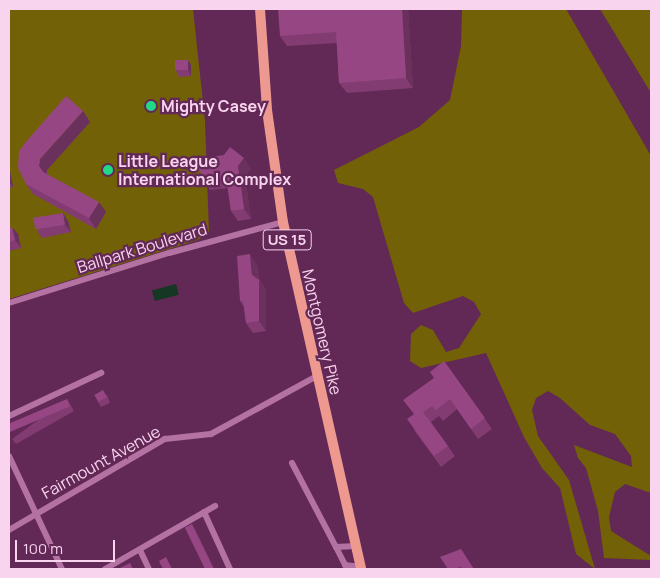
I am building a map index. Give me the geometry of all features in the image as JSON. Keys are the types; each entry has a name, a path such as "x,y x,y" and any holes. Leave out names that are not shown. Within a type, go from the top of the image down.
{"highway":[{"name":"Montgomery Pike","path":"260,9 267,110 283,222 361,568"}],"street":[{"name":"Ballpark Boulevard","path":"9,303 168,253 283,222"},
{"path":"9,416 101,373"},
{"name":"Fairmount Avenue","path":"9,530 165,439 211,434 317,376"},
{"path":"9,456 62,569"},
{"path":"292,463 345,565 361,568"},
{"path":"105,569 215,506"},
{"path":"204,512 230,569"},
{"path":"336,547 356,546"},
{"path":"140,550 149,569"}],"shaded area":[{"name":"Little League International Complex","path":"9,9 193,9 205,121 209,233 198,240 9,299"},
{"path":"462,9 566,9 651,156 651,493 625,484 615,492 609,517 611,531 651,556 651,560 604,558 598,511 586,468 578,458 574,445 632,467 631,456 615,434 590,425 560,398 548,391 536,398 532,410 538,436 569,480 595,569 576,554 560,488 542,468 524,437 486,353 421,368 410,361 411,334 421,325 433,330 446,352 459,348 481,314 474,302 463,296 413,313 404,303 373,197 363,189 338,183 334,170 419,127 450,100 461,46"},
{"path":"600,9 651,9 651,93"},
{"path":"176,284 179,295 155,301 152,290"}],"building":[{"path":"278,9 402,9 406,78 339,83 336,32 280,36"},
{"path":"175,60 188,60 188,70 175,70"},
{"path":"66,96 83,111 40,159 39,166 43,172 99,202 89,218 26,184 18,168 19,151"},
{"path":"230,147 244,158 238,166 244,209 231,211 226,177 203,180 196,159 224,155"},
{"path":"63,213 65,225 35,230 33,218"},
{"path":"12,227 15,240 9,242 9,228"},
{"path":"250,254 252,275 259,280 259,321 246,323 243,301 240,301 237,256"},
{"path":"444,361 485,418 471,429 450,399 436,410 432,406 423,412 448,446 434,456 407,419 414,414 403,400 434,378 430,372"},
{"path":"103,390 107,397 98,402 94,395"},
{"path":"67,399 70,406 9,432 9,424"},
{"path":"192,524 214,569 205,569 185,528"},
{"path":"461,549 473,568 463,569 461,566 455,569 448,569 440,557"},
{"path":"166,557 172,569 163,569 159,561"},
{"path":"130,563 133,569 120,568"}],"place":[{"name":"Mighty Casey","path":"151,106"},
{"name":"Little League International Complex","path":"108,170"}]}
